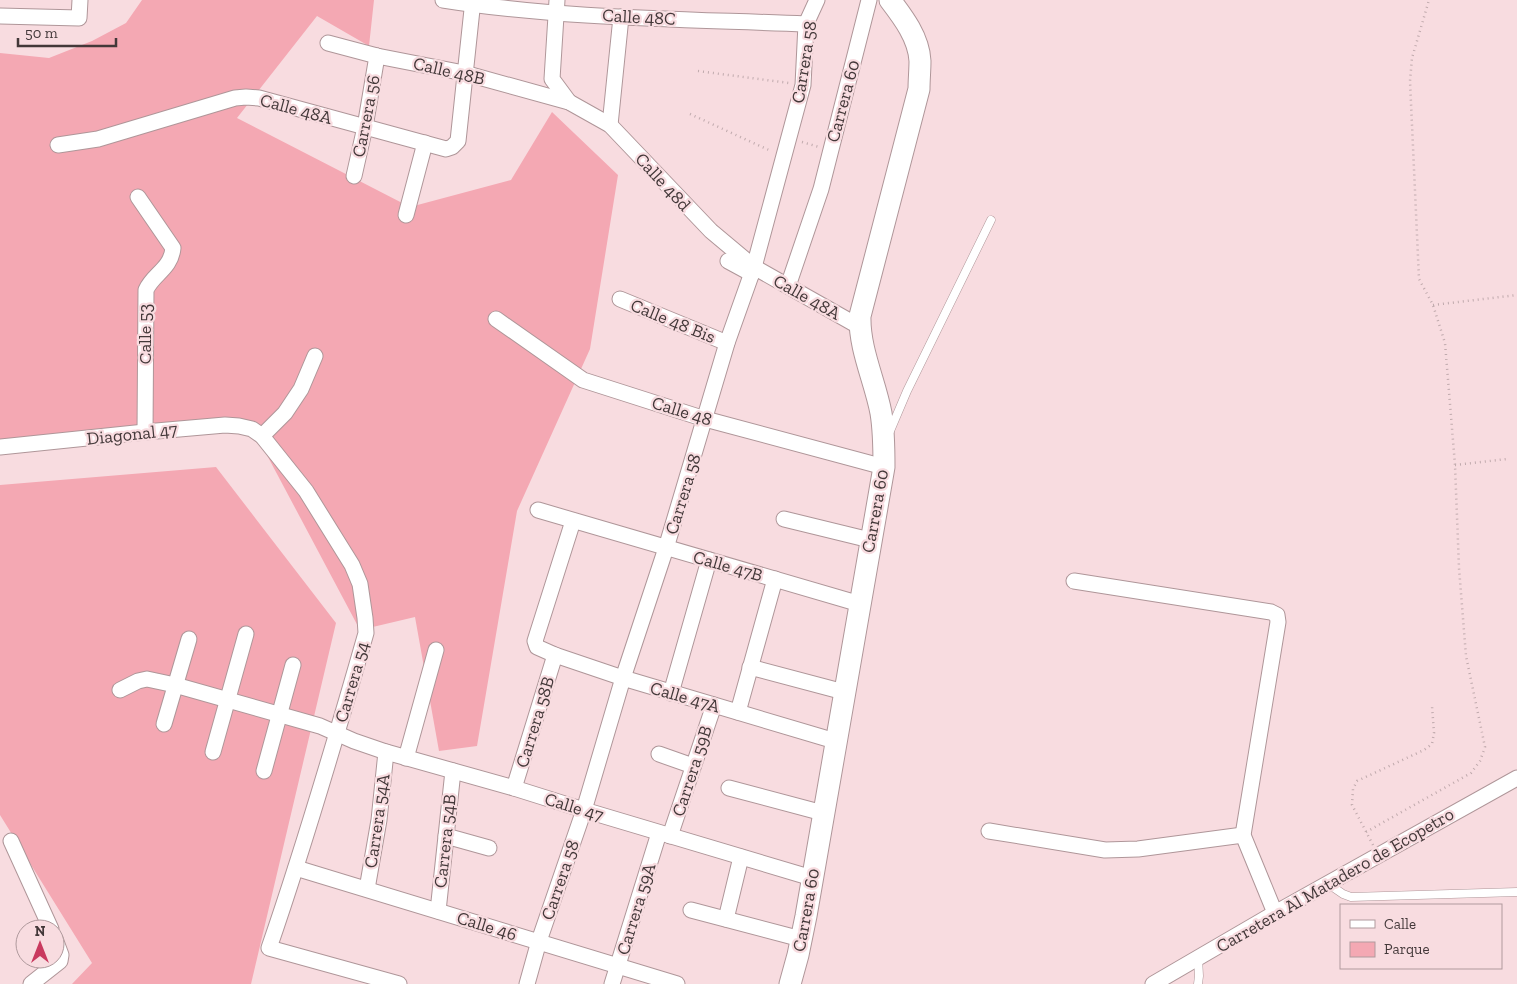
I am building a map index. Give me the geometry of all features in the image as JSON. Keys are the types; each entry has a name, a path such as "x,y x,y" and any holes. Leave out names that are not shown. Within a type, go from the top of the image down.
{"street":[{"path":"0,16 78,18 80,0"},
{"name":"Calle 48C","path":"443,0 557,6 621,17 806,24"},
{"name":"Carrera 58","path":"527,984 539,941 584,810 623,678 666,548 726,343 753,271 803,85 806,24 817,0"},
{"name":"Carrera 60","path":"788,286 821,189 869,0"},
{"name":"Carrera 60","path":"790,984 801,939 884,467 881,414 860,327 860,316 919,89 920,59 915,41 903,18 890,0"},
{"path":"464,73 473,2"},
{"path":"557,6 552,79 569,102"},
{"path":"610,125 621,17"},
{"name":"Calle 48B","path":"328,43 377,56 464,73 569,102"},
{"name":"Carrera 56","path":"354,176 365,127 377,56"},
{"name":"Calle 48A","path":"58,145 98,139 235,98 246,97 259,98 446,149 452,147 458,141 464,73"},
{"name":"Calle 48d","path":"569,102 610,125 710,231 753,271"},
{"path":"406,215 425,143"},
{"name":"Calle 53","path":"138,197 174,248 161,273 149,284 146,290 145,432"},
{"path":"728,261 753,271"},
{"name":"Calle 48A","path":"753,271 788,286 860,327"},
{"name":"Calle 48 Bis","path":"620,299 726,343"},
{"name":"Calle 48","path":"496,319 583,380 705,419 884,467"},
{"path":"262,436 285,413 301,389 315,356"},
{"name":"Diagonal 47","path":"0,447 145,432 232,426 252,429 262,436"},
{"name":"Carrera 54","path":"262,436 306,491 352,565 360,584 366,618 366,633 337,733 296,868 269,948 390,983"},
{"name":"Calle 47B","path":"538,510 860,604"},
{"path":"784,519 870,540"},
{"name":"Calle 47A","path":"573,521 535,641 537,647 555,656 623,678 836,741"},
{"path":"671,693 709,560"},
{"path":"738,712 775,579"},
{"path":"1074,581 1271,612 1277,615 1278,622 1243,835 1275,913"},
{"path":"213,752 246,634"},
{"path":"164,724 189,640"},
{"path":"406,758 436,650"},
{"name":"Carrera 58B","path":"514,788 555,656"},
{"path":"264,771 293,666"},
{"path":"750,667 844,692"},
{"name":"Calle 47","path":"120,690 138,681 147,679 175,685 320,726 386,752 514,788 812,878"},
{"name":"Carrera 59B","path":"665,834 693,766 714,705"},
{"name":"Carrera 54A","path":"367,889 379,820 386,752"},
{"path":"659,754 693,766"},
{"name":"Carrera 54B","path":"438,911 453,771"},
{"name":"Carretera Al Matadero de Ecopetro","path":"1153,984 1327,883 1517,778"},
{"path":"729,788 823,813"},
{"path":"989,831 1105,850 1138,849 1243,835"},
{"name":"Carrera 59A","path":"612,984 665,834"},
{"path":"446,836 489,848"},
{"path":"11,840 47,919"},
{"path":"726,919 742,857"},
{"name":"Calle 46","path":"296,868 677,984"},
{"path":"692,910 801,939"},
{"path":"31,984 50,969"}],"lane":[{"path":"884,444 907,391 991,220"},
{"path":"1327,883 1351,897 1517,892"},
{"path":"1198,958 1198,984"}],"path":[{"path":"1366,832 1471,773 1480,761 1485,748 1466,656 1455,466 1444,343 1433,305 1419,279 1410,81 1412,58 1429,0"},
{"path":"698,71 803,85"},
{"path":"690,114 784,157"},
{"path":"789,138 830,150"},
{"path":"1433,305 1517,296"},
{"path":"1455,466 1507,459"},
{"path":"1378,855 1352,805 1353,789 1357,781 1424,750 1432,744 1434,733 1432,706"}],"green space":[{"path":"142,0 374,0 369,46 317,16 237,118 410,207 511,180 552,112 618,175 590,349 517,511 477,746 439,751 415,617 360,630 251,425 0,445 0,53 49,58 92,41 126,23"},
{"path":"216,467 336,623 251,984 72,984 92,963 0,815 0,485"}]}
